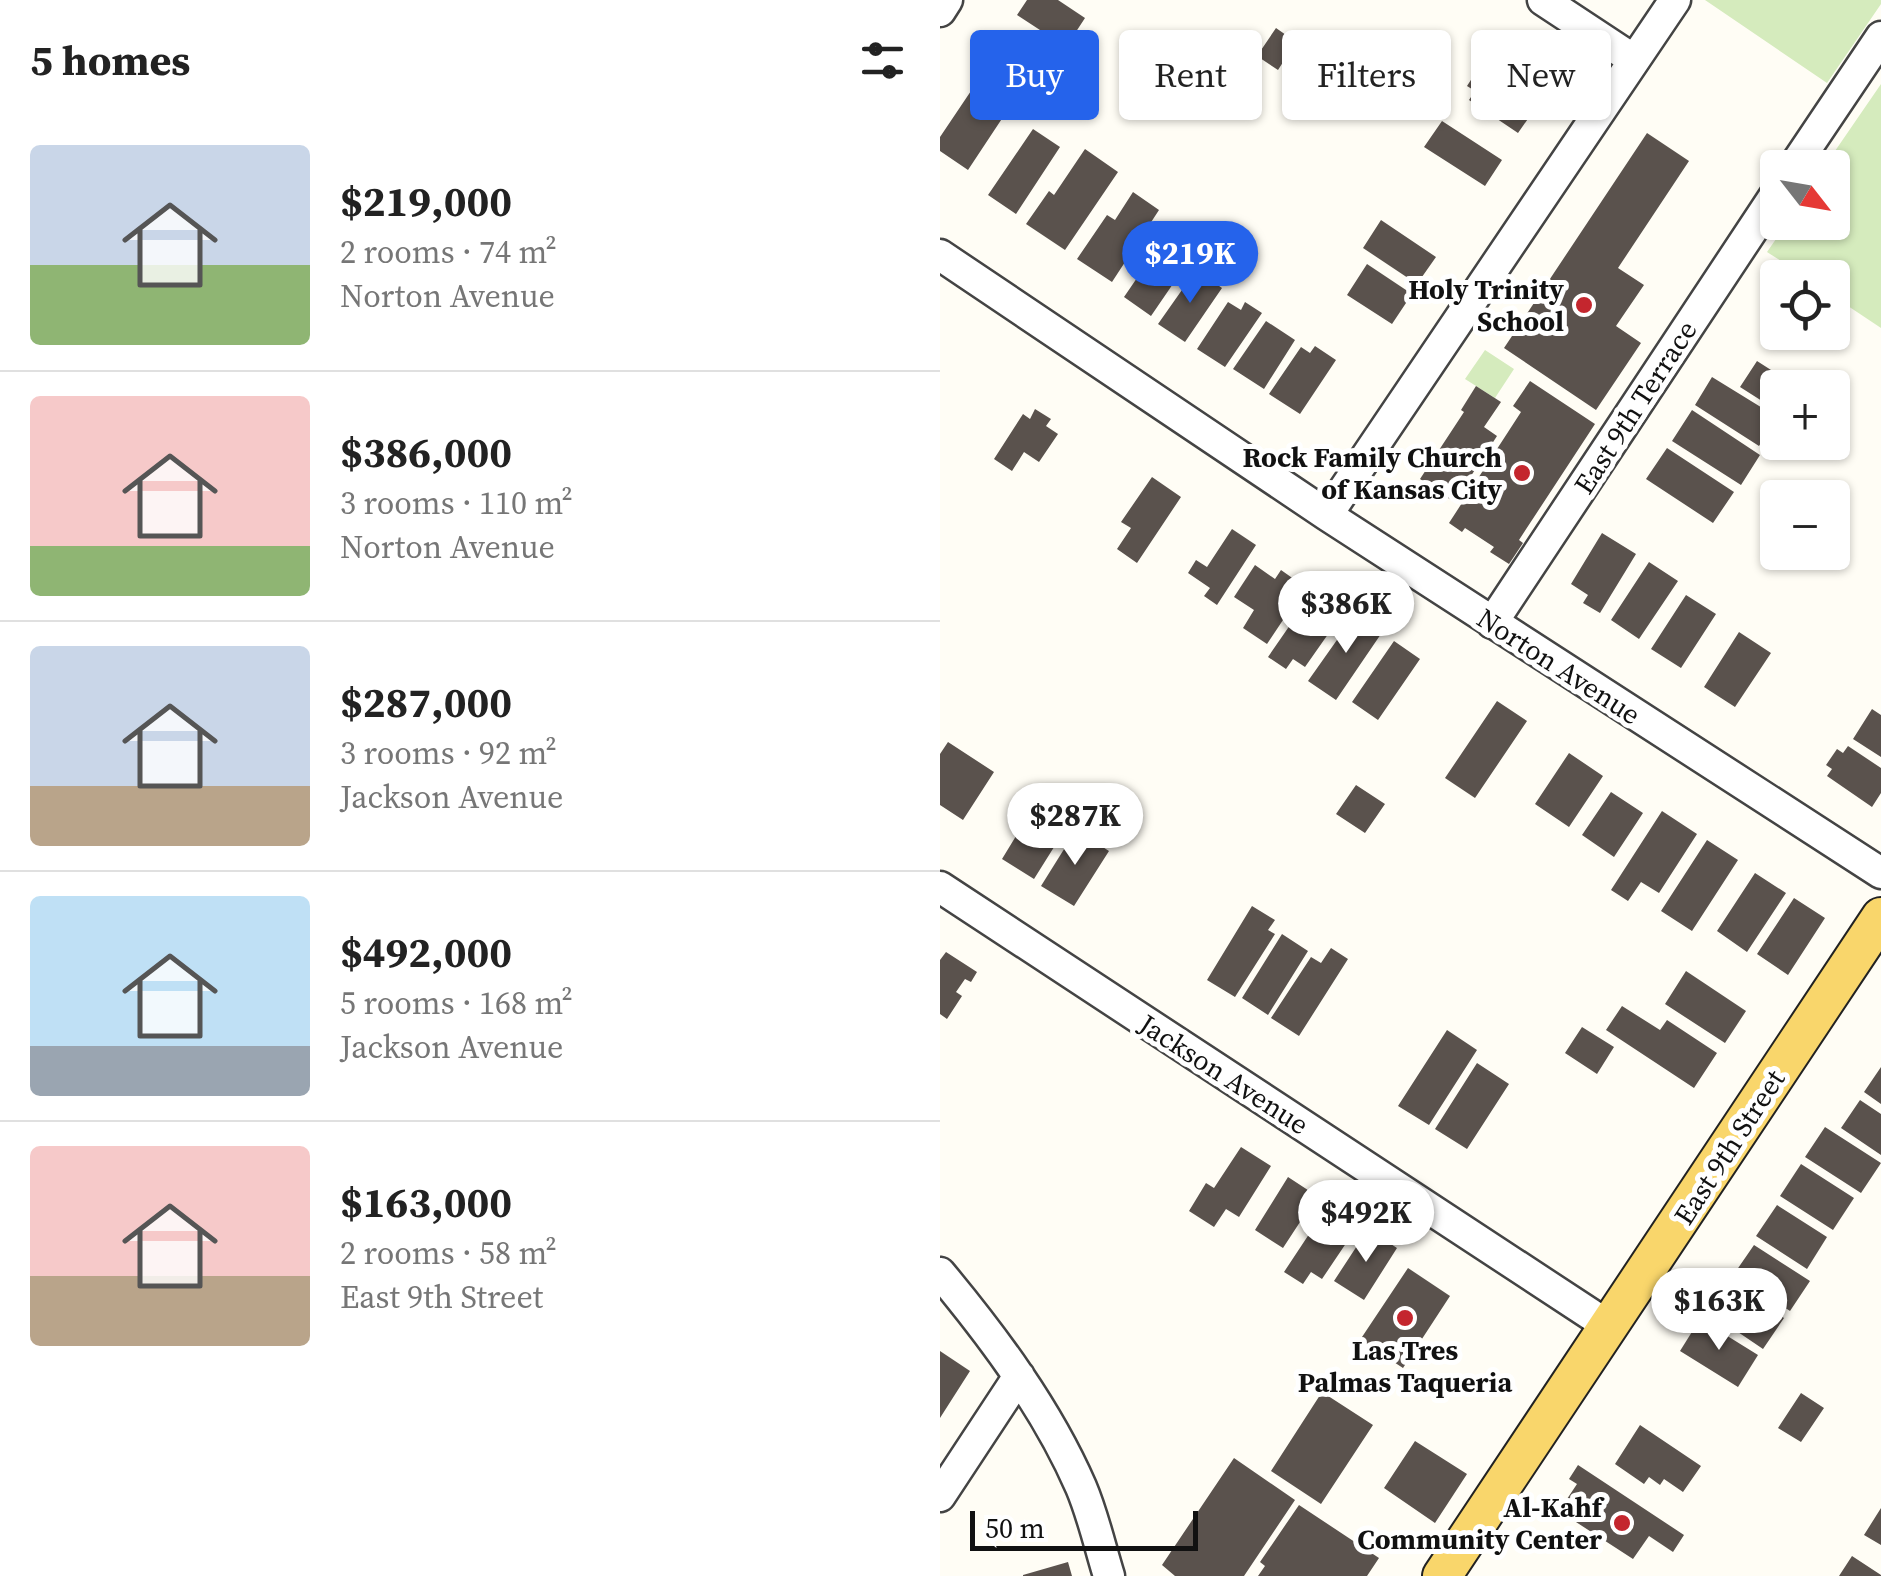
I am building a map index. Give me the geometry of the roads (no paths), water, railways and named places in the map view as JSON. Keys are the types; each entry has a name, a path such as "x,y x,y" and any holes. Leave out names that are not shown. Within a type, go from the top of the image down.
{"main road":[{"name":"East 9th Street","path":"1442,1576 1881,916"}],"street":[{"path":"940,11 948,0"},
{"path":"1543,0 1634,60"},
{"path":"1327,515 1675,0"},
{"path":"1805,150 1881,37"},
{"name":"East 9th Terrace","path":"1492,623 1760,218"},
{"name":"Norton Avenue","path":"940,255 1327,515 1881,873"},
{"name":"Jackson Avenue","path":"940,887 1610,1327"},
{"path":"940,1273 1019,1376 1081,1488 1110,1576"},
{"path":"940,1496 1019,1376"}],"place":[{"name":"Holy Trinity School","path":"1584,305"},
{"name":"Rock Family Church of Kansas City","path":"1522,473"},
{"name":"Las Tres Palmas Taqueria","path":"1405,1318"},
{"name":"Al-Kahf Community Center","path":"1622,1523"}]}
